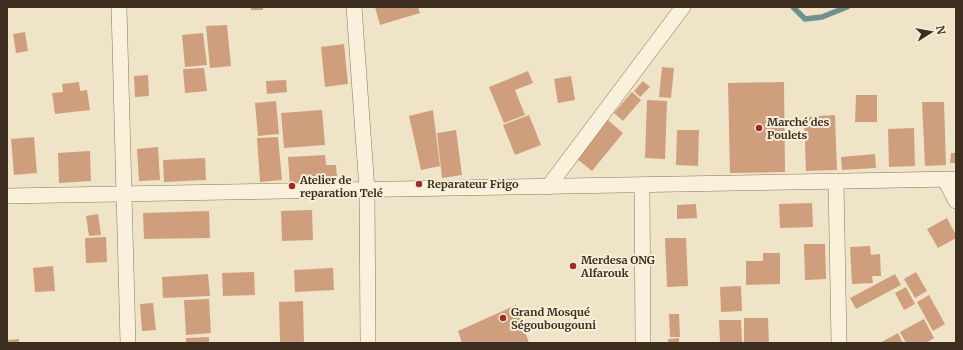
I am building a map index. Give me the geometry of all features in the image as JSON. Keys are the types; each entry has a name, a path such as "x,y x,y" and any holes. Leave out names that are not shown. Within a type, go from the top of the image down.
{"street":[{"path":"119,7 128,343"},
{"path":"354,7 367,190 368,343"},
{"path":"548,187 683,7"},
{"path":"7,196 950,180 956,201"},
{"path":"836,182 839,343"},
{"path":"642,186 643,343"}],"building":[{"path":"251,7 263,7 263,10 251,10"},
{"path":"375,7 418,7 420,13 380,25"},
{"path":"227,25 231,66 210,68 206,26"},
{"path":"25,32 28,51 16,53 13,34"},
{"path":"203,33 207,65 185,67 182,35"},
{"path":"344,44 348,84 325,87 321,47"},
{"path":"662,67 674,68 671,98 659,97"},
{"path":"204,68 207,91 185,93 183,69"},
{"path":"528,71 533,83 515,90 525,115 504,123 489,87"},
{"path":"148,75 149,96 135,97 134,76"},
{"path":"571,76 575,100 558,103 554,79"},
{"path":"286,80 287,92 267,94 266,81"},
{"path":"643,81 650,87 640,97 634,91"},
{"path":"79,82 80,91 87,90 90,110 55,114 52,93 63,92 62,84"},
{"path":"784,82 785,172 730,173 728,83"},
{"path":"632,92 641,100 623,121 614,113"},
{"path":"856,95 877,95 877,122 855,122"},
{"path":"647,100 667,101 665,159 645,158"},
{"path":"276,101 279,134 258,136 255,103"},
{"path":"922,102 944,102 946,165 925,166"},
{"path":"322,110 325,145 284,148 281,113"},
{"path":"433,110 440,166 421,170 409,116"},
{"path":"529,115 541,145 515,155 503,125"},
{"path":"835,115 837,170 806,171 804,117"},
{"path":"608,120 623,133 592,171 576,158"},
{"path":"914,128 915,166 889,167 888,129"},
{"path":"456,130 462,175 442,178 437,133"},
{"path":"677,130 699,130 698,166 676,165"},
{"path":"34,137 37,173 14,175 11,139"},
{"path":"278,137 282,180 260,182 257,138"},
{"path":"158,147 160,180 139,181 137,149"},
{"path":"90,151 91,181 59,183 58,153"},
{"path":"951,153 956,153 956,163 950,163"},
{"path":"875,154 876,168 842,170 841,157"},
{"path":"325,155 326,165 336,165 337,177 327,178 327,183 290,186 288,157"},
{"path":"205,158 206,180 164,182 163,160"},
{"path":"812,203 813,227 780,228 779,204"},
{"path":"696,204 697,218 677,219 677,205"},
{"path":"312,210 313,240 282,241 281,211"},
{"path":"209,211 210,238 144,239 143,213"},
{"path":"98,214 101,235 89,236 86,216"},
{"path":"947,218 956,235 956,238 938,248 927,229"},
{"path":"106,237 107,262 86,263 85,238"},
{"path":"665,238 686,238 688,286 667,287"},
{"path":"804,244 825,244 826,279 805,280"},
{"path":"870,246 871,255 880,254 881,276 872,276 873,283 852,284 850,247"},
{"path":"763,253 780,253 780,284 746,285 746,261 763,261"},
{"path":"53,266 55,291 35,292 33,268"},
{"path":"333,268 334,290 295,292 294,270"},
{"path":"254,272 255,295 223,296 222,273"},
{"path":"916,272 927,291 915,298 904,279"},
{"path":"208,274 210,296 163,298 162,277"},
{"path":"895,274 901,285 856,309 850,298"},
{"path":"741,286 742,311 721,312 720,287"},
{"path":"906,287 915,304 904,310 895,293"},
{"path":"929,295 945,324 933,331 917,302"},
{"path":"209,299 211,333 186,335 184,300"},
{"path":"303,301 304,343 280,343 279,302"},
{"path":"153,303 156,330 142,331 140,304"},
{"name":"Grand Mosqué Ségoubougouni","path":"516,305 529,343 462,343 458,331"},
{"path":"669,314 679,314 680,337 670,337"},
{"path":"744,318 768,318 769,343 744,343"},
{"path":"924,319 934,338 926,343 906,343 900,332"},
{"path":"719,320 741,320 742,343 720,343"},
{"path":"898,333 903,343 880,343"},
{"path":"209,337 209,343 186,343 186,338"},
{"path":"679,338 679,343 668,343 668,339"},
{"path":"19,339 19,343 7,343 7,340"}],"waterway":[{"path":"793,7 805,19 822,17 847,7"}],"place":[{"name":"Marché des Poulets","path":"759,128"},
{"name":"Reparateur Frigo","path":"419,184"},
{"name":"Atelier de reparation Telé","path":"292,186"},
{"name":"Merdesa ONG Alfarouk","path":"573,266"},
{"name":"Grand Mosqué Ségoubougouni","path":"503,318"}]}
